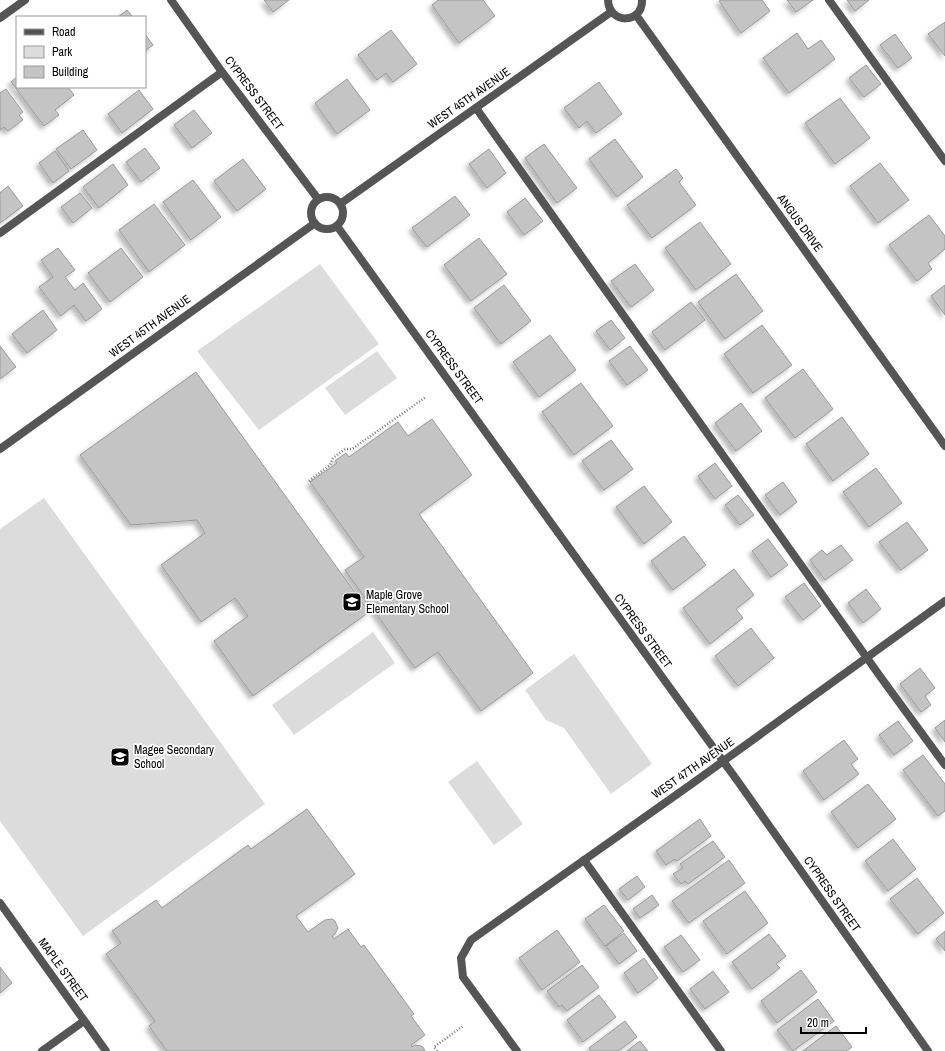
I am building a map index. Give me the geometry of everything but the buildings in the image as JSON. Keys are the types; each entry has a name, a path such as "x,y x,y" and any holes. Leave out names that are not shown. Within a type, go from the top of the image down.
{"street":[{"path":"0,18 25,0"},
{"name":"CYPRESS STREET","path":"171,0 222,72 318,200"},
{"path":"608,0 608,6 611,12 622,19 636,15 640,10 642,0"},
{"path":"828,0 945,161"},
{"name":"WEST 45TH AVENUE","path":"340,204 611,12"},
{"name":"ANGUS DRIVE","path":"636,15 945,446"},
{"path":"0,233 222,72"},
{"path":"476,108 867,658 945,765"},
{"path":"328,197 333,198 340,204 343,213 337,226 323,229 315,224 311,214 314,203 328,197"},
{"name":"WEST 45TH AVENUE","path":"0,449 315,224"},
{"name":"CYPRESS STREET","path":"337,226 723,762 928,1051"},
{"name":"WEST 47TH AVENUE","path":"516,1051 463,977 461,958 471,940 723,762 945,601"},
{"path":"584,860 721,1051"},
{"name":"MAPLE STREET","path":"0,903 106,1051"},
{"path":"42,1051 84,1021"}],"path":[{"path":"309,481 330,465 333,458 345,450 352,449 426,397"},
{"path":"437,1051 434,1047 463,1026"}],"green space":[{"path":"320,264 379,344 259,430 197,351"},
{"path":"377,351 397,378 345,415 325,388"},
{"path":"44,498 265,804 83,936 0,821 0,529"},
{"path":"373,632 395,663 294,735 272,705"},
{"path":"574,654 652,764 611,794 564,728 546,720 525,690"},
{"path":"477,761 523,824 494,845 448,782"}],"place":[{"name":"Maple Grove Elementary School","path":"352,602"},
{"name":"Magee Secondary School","path":"120,757"}]}
